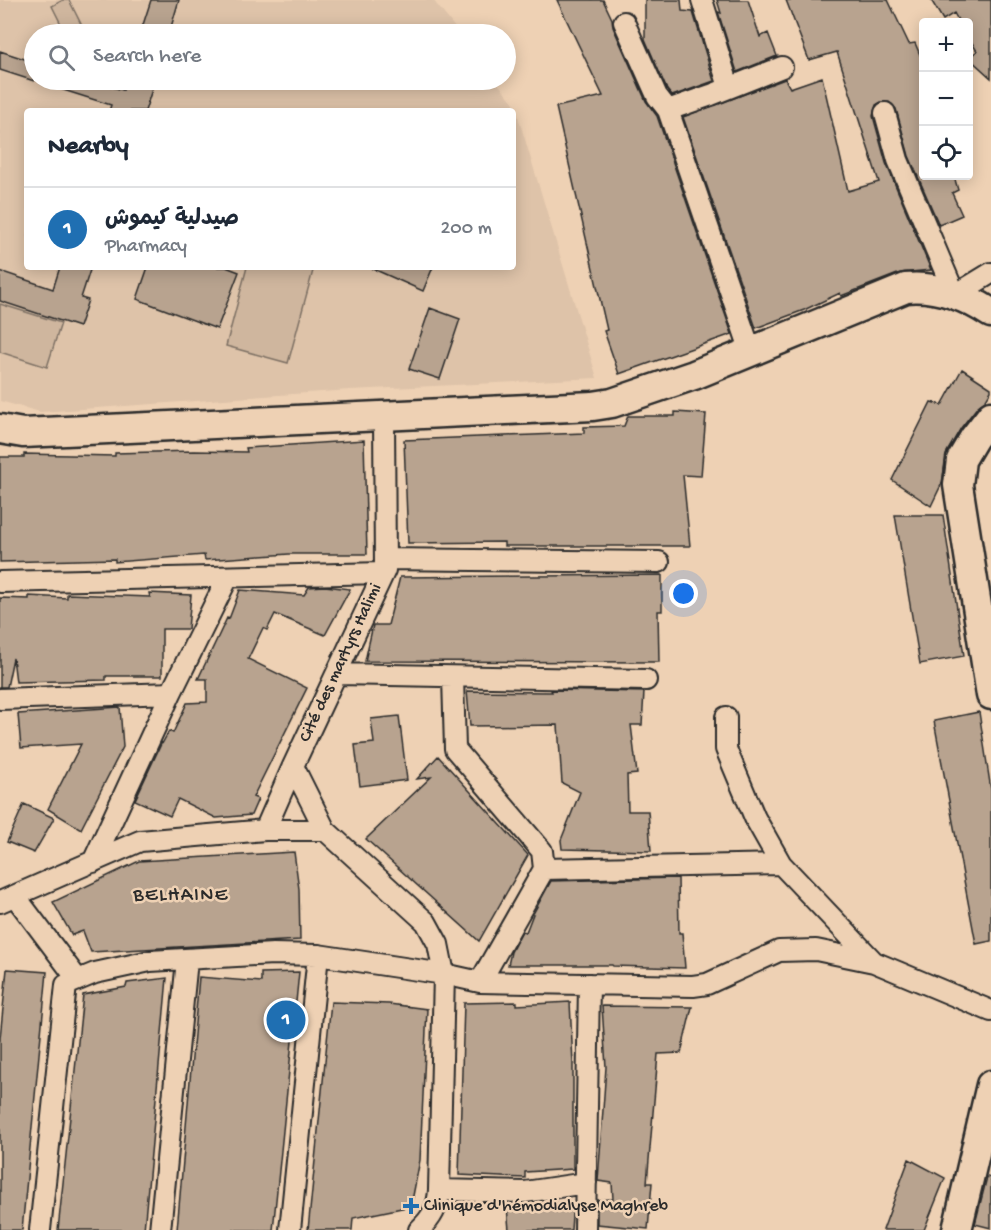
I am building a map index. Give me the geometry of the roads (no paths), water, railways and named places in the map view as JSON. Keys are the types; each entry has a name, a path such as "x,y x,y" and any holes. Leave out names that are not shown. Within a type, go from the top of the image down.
{"main road":[{"path":"0,429 23,433 612,403 694,375 906,288 931,288 955,295 991,313"},
{"path":"991,416 961,460 958,485 991,695"},
{"path":"957,1230 991,1086"}],"street":[{"path":"702,0 729,87"},
{"path":"624,22 657,96 668,110 751,352"},
{"path":"668,110 782,67"},
{"path":"885,113 898,160 955,295 991,273"},
{"name":"Cité des martyrs Halimi","path":"265,830 338,674 384,566 384,415"},
{"path":"0,582 228,577 384,566 659,561"},
{"path":"93,862 171,693 228,577"},
{"path":"338,674 646,680"},
{"path":"453,676 455,749 542,851 544,869 480,982"},
{"path":"0,699 171,693"},
{"path":"726,717 726,749 755,818 781,864 874,962"},
{"path":"293,766 325,830 426,922 438,944 444,974 440,1190 434,1213 419,1230"},
{"path":"78,980 7,899 140,841 265,830 325,830"},
{"path":"544,869 781,864"},
{"path":"40,1230 66,985 95,973 150,961 273,954 318,955 444,974 480,982 693,986 707,984 778,951 816,950 874,962 991,1011"},
{"path":"290,1230 318,955"},
{"path":"160,1230 187,960"},
{"path":"585,1230 589,984"},
{"path":"440,1190 525,1192 585,1183"}],"place":[{"name":"صيدلية كيموش","path":"286,1020"},
{"name":"Clinique d'hémodialyse Maghreb","path":"411,1206"}],"district":[{"name":"BELHAINE","path":"181,896"}]}
